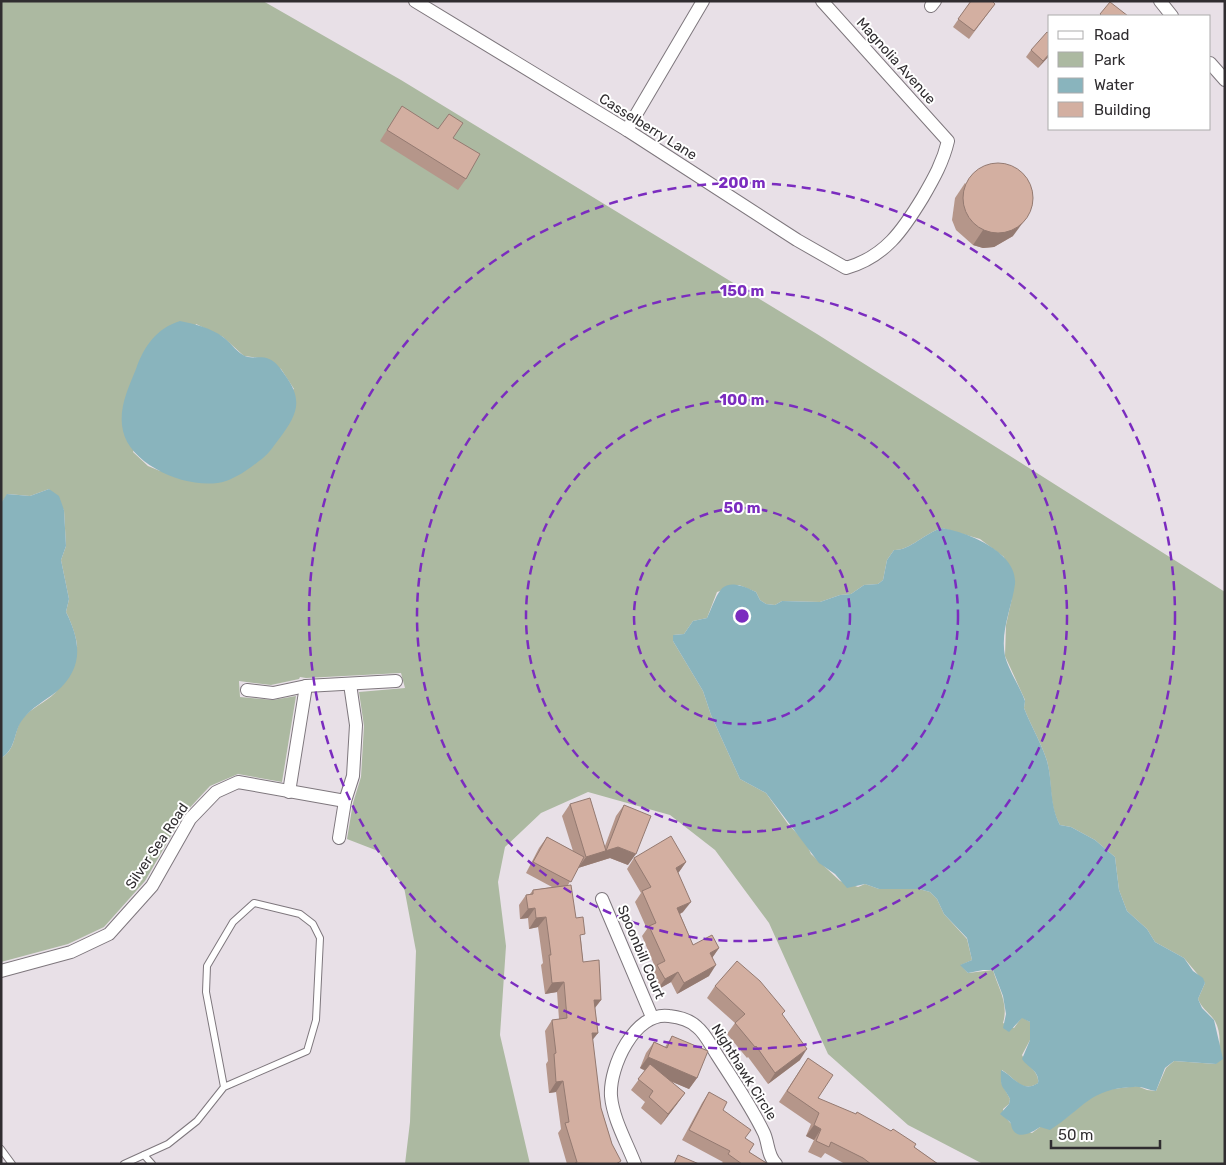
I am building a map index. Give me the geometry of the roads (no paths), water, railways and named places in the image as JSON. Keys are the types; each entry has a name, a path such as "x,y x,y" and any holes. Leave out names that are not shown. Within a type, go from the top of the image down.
{"street":[{"name":"Casselberry Lane","path":"415,1 626,130 797,240 846,268 863,264 884,250 904,229 942,163 948,141"},
{"path":"626,130 703,1"},
{"name":"Magnolia Avenue","path":"822,1 948,141"},
{"path":"1160,1 1171,15"},
{"path":"1211,64 1225,80"},
{"path":"247,690 273,692 306,686 396,681"},
{"path":"339,838 345,801 353,776 356,725 350,684"},
{"path":"289,792 306,686"},
{"name":"Silver Sea Road","path":"1,971 71,952 109,934 152,886 190,819 216,792 238,782 345,801"},
{"name":"Spoonbill Court","path":"602,899 652,1017"},
{"name":"Nighthawk Circle","path":"652,1017 667,1016 682,1019 698,1027 765,1134 770,1157 776,1164"},
{"path":"636,1164 611,1097 611,1078 621,1052 635,1032 652,1017"}],"lane":[{"path":"124,1164 168,1144 197,1121 224,1087 307,1051 316,1020 320,938 313,924 300,914 254,903 233,922 206,966 206,992 224,1087"},
{"path":"1,1149 12,1164"},
{"path":"144,1155 152,1164"}],"water":[{"path":"180,321 213,331 223,337 243,355 271,360 278,366 295,393 296,408 294,415 265,457 247,470 226,481 197,483 165,474 150,466 138,456 128,444 123,431 122,415 125,399 143,353 158,333"},
{"path":"49,489 59,496 64,510 66,546 61,560 69,599 66,612 75,634 77,654 71,674 65,683 30,711 23,719 10,750 1,758 1,503 7,494 30,496"},
{"path":"942,528 964,534 989,546 1000,553 1014,573 1014,593 1004,637 1005,656 1025,701 1024,708 1047,761 1054,809 1060,825 1071,827 1095,840 1115,857 1119,890 1127,911 1147,929 1155,942 1184,958 1193,971 1203,978 1205,983 1198,999 1202,1008 1214,1020 1223,1059 1216,1064 1174,1061 1165,1068 1156,1091 1137,1087 1107,1091 1088,1101 1050,1130 1040,1127 1022,1135 1016,1133 1012,1129 1010,1122 1000,1114 1009,1104 1010,1099 1002,1084 1001,1070 1023,1085 1032,1086 1038,1083 1035,1072 1022,1059 1030,1040 1030,1022 1022,1018 1009,1032 1003,1028 1006,1014 1003,996 993,970 968,973 960,965 972,960 967,938 944,914 937,899 930,892 919,889 879,889 865,884 847,888 835,874 819,863 766,793 740,779 711,715 703,691 673,641 673,635 684,634 693,621 707,618 718,593 728,585 744,587 756,592 760,600 766,604 775,605 782,601 820,602 840,595 851,594 864,585 878,584 883,580 887,560 894,550 905,548"}]}
